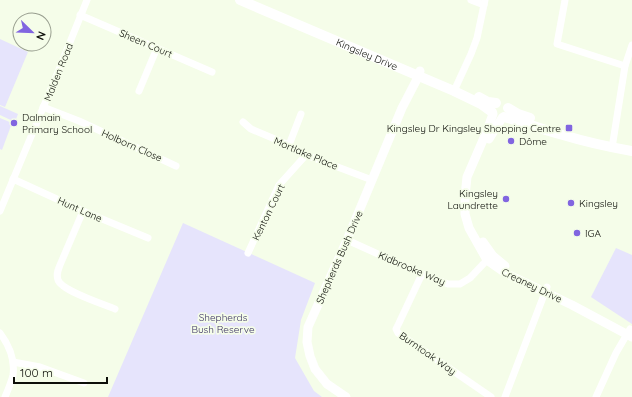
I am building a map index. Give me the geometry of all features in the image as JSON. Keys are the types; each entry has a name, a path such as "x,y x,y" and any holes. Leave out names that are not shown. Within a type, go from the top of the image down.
{"main road":[{"name":"Kingsley Drive","path":"240,0 343,44 417,72"},
{"name":"Kingsley Drive","path":"253,0 455,89 481,104 524,122 563,136 612,145 632,151"},
{"name":"Kingsley Drive","path":"612,145 632,145"}],"street":[{"name":"Malden Road","path":"0,211 87,0"},
{"path":"455,89 477,38 485,3 471,0"},
{"path":"565,0 558,44 625,66"},
{"name":"Sheen Court","path":"80,15 212,72"},
{"path":"612,145 625,66 632,45"},
{"path":"139,91 156,48"},
{"name":"Shepherds Bush Drive","path":"346,397 327,384 315,369 307,342 308,327 347,240 417,72"},
{"name":"Holborn Close","path":"43,106 176,166"},
{"name":"Creaney Drive","path":"499,112 473,178 470,196 471,213 474,225 490,258 507,274 546,289 572,305 630,332"},
{"path":"289,146 301,114"},
{"name":"Mortlake Place","path":"243,122 251,129 306,154 372,180"},
{"name":"Kenton Court","path":"248,253 279,185 306,154"},
{"name":"Hunt Lane","path":"13,179 83,211 148,238"},
{"path":"83,211 56,274 58,282 69,290 115,309"},
{"name":"Kidbrooke Way","path":"347,240 422,274 448,284 460,284 470,278 490,258"},
{"name":"Burntoak Way","path":"422,274 396,329 398,333 491,397"},
{"path":"505,397 546,289"},
{"path":"596,397 616,353 630,332"},
{"path":"0,333 7,342 13,362 12,376 5,397"},
{"path":"13,362 40,367 84,383"}],"green space":[{"path":"0,39 12,45 12,52 28,52 5,107 0,105"},
{"path":"0,106 18,114 15,122 0,115"},
{"path":"0,118 12,123 2,150 0,149"},
{"name":"Shepherds Bush Reserve","path":"183,223 315,283 301,320 295,358 314,391 322,397 108,397"},
{"path":"616,248 632,255 632,324 591,297"}],"place":[{"name":"Dalmain Primary School","path":"14,123"},
{"name":"Kingsley Dr Kingsley Shopping Centre","path":"569,128"},
{"name":"Dôme","path":"511,141"},
{"name":"Kingsley Laundrette","path":"506,199"},
{"name":"Kingsley","path":"571,203"},
{"name":"IGA","path":"577,233"}]}
